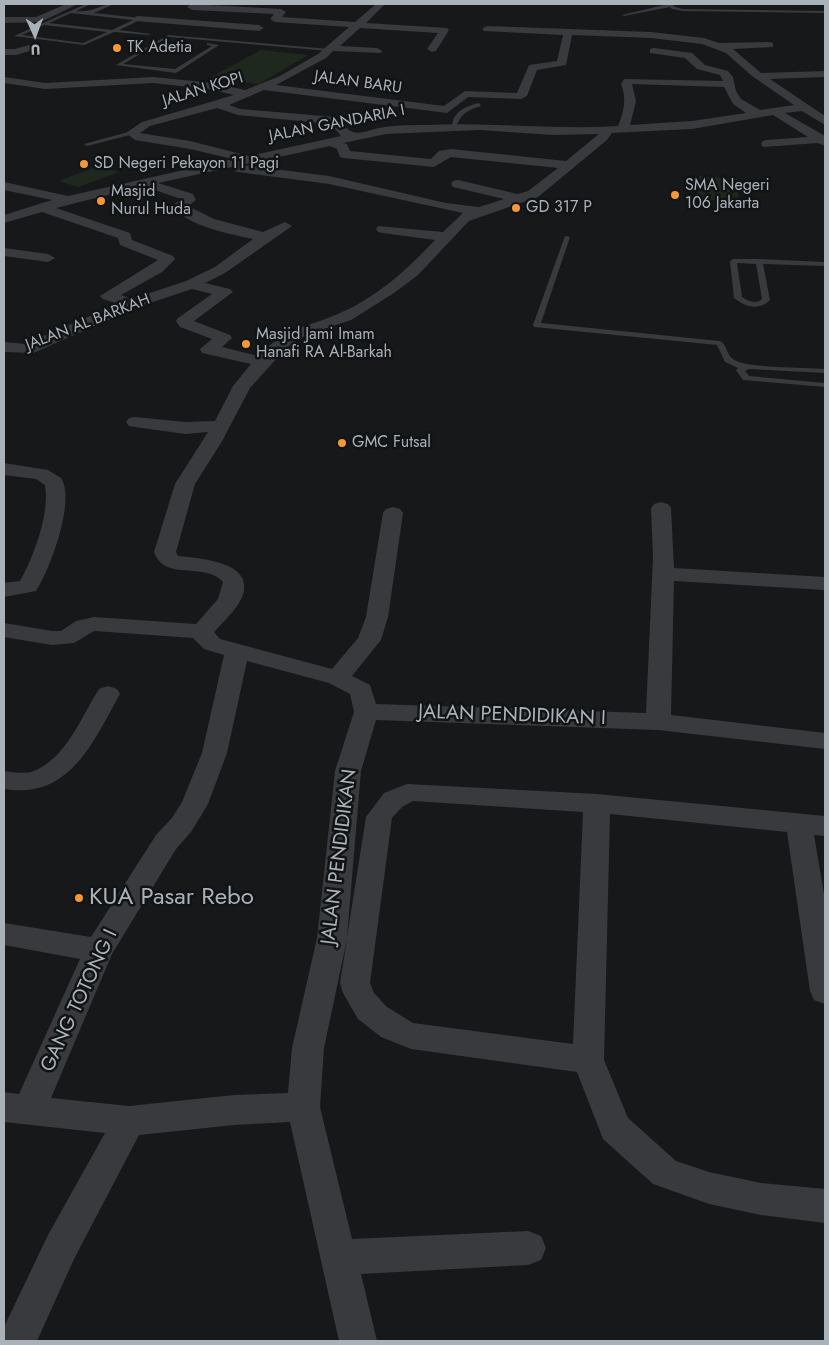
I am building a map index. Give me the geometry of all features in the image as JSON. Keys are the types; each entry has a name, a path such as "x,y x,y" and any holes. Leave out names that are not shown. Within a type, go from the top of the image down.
{"street":[{"path":"196,4 192,7 281,12 275,19 445,31 432,49"},
{"name":"JALAN KOPI","path":"132,133 146,124 218,105 242,93 264,87 310,64 381,4"},
{"path":"4,20 38,20 71,8"},
{"path":"408,27 421,18"},
{"path":"138,19 259,28"},
{"path":"487,29 569,28 693,38 719,46 733,53 759,76 803,108 825,121"},
{"name":"JALAN BARU","path":"264,87 447,110 468,93 520,96 534,67 562,63 569,28"},
{"path":"651,35 640,47 688,55 701,67 727,75 728,84 742,108 758,114"},
{"path":"719,46 769,45"},
{"path":"4,52 16,52 29,48"},
{"path":"330,49 377,51"},
{"path":"759,76 825,74"},
{"path":"4,80 45,86 153,80 214,86 214,88 242,93"},
{"path":"202,631 233,592 234,581 230,574 222,570 172,562 164,552 185,484 212,443 242,386 262,362 282,343 300,332 345,317 389,290 413,272 464,218 533,194 570,164 615,133 632,108 630,92 626,82 728,84"},
{"path":"72,85 82,96"},
{"path":"218,105 238,112 335,121 343,133 353,136"},
{"name":"JALAN GANDARIA I","path":"4,219 68,200 144,182 353,136 404,128 454,126 615,133 692,125 803,108"},
{"path":"775,112 823,140"},
{"path":"692,125 708,137"},
{"path":"132,133 135,136 190,145 250,160"},
{"path":"767,144 823,140"},
{"path":"329,141 343,147 344,154 430,163 436,162 444,154 451,153 570,164"},
{"path":"227,165 329,180 446,207 480,211"},
{"path":"144,182 188,197 189,200 179,206 200,220 265,237"},
{"path":"458,184 520,199"},
{"path":"4,186 68,200"},
{"path":"44,208 125,236 125,242 167,258 168,261 157,270 108,296 132,304"},
{"name":"JALAN AL BARKAH","path":"4,347 28,349 132,304 191,284 220,270 265,237 286,226"},
{"path":"383,229 447,237"},
{"path":"4,252 48,258"},
{"path":"191,284 225,292 184,322 224,338 208,349 262,362"},
{"path":"135,422 185,428 220,426"},
{"path":"4,469 41,474 54,482 57,497 43,558 31,583 23,588 4,590"},
{"path":"658,722 660,636 665,574 665,536 661,508"},
{"path":"337,678 368,640 377,617 393,513"},
{"path":"665,574 825,584"},
{"path":"4,630 52,638 66,638 84,626 94,624 132,628 202,631"},
{"path":"202,631 204,637 212,644 337,678 361,690 366,712"},
{"name":"GANG TOTONG I","path":"17,1108 99,950 166,842 180,831 195,805 223,726 237,650"},
{"path":"4,780 22,782 39,779 54,771 71,754 108,694"},
{"name":"JALAN PENDIDIKAN I","path":"366,712 658,722 825,741"},
{"name":"JALAN PENDIDIKAN","path":"358,1341 303,1107 308,1048 332,938 348,771 366,712"},
{"path":"588,1060 411,1036 392,1029 373,1015 359,998 356,983 379,817 391,801 400,794 413,792 597,803 812,825 825,991"},
{"path":"597,803 588,1060 615,1128 665,1173 709,1188 761,1199 825,1206"},
{"path":"4,934 99,950"},
{"path":"17,1108 129,1121 234,1110 303,1107"},
{"path":"18,1341 61,1247 129,1121"},
{"path":"337,1257 528,1248"}],"lane":[{"path":"89,4 71,8 44,24 16,37 84,44 138,19"},
{"path":"89,14 112,4"},
{"path":"624,15 670,4 674,8 683,10 825,12"},
{"path":"71,8 89,14 138,19"},
{"path":"44,24 149,34"},
{"path":"162,40 218,45 176,71 118,65 168,36 330,49"},
{"path":"454,126 459,113 468,107 479,105"},
{"path":"87,144 132,133"},
{"path":"567,237 537,325 720,343 728,360 745,368 825,371"},
{"path":"758,261 766,300 761,304 742,302 738,298 733,262 758,261 825,264"},
{"path":"745,368 740,370 746,378 825,385"}],"shaded area":[{"path":"261,50 308,55 259,84 209,78"},
{"path":"99,166 119,172 79,187 58,181"},
{"path":"699,176 738,179 738,202 697,199"}],"place":[{"name":"TK Adetia","path":"117,48"},
{"name":"SD Negeri Pekayon 11 Pagi","path":"84,164"},
{"name":"SMA Negeri 106 Jakarta","path":"675,195"},
{"name":"Masjid Nurul Huda","path":"101,201"},
{"name":"GD 317 P","path":"516,208"},
{"name":"Masjid Jami Imam Hanafi RA Al-Barkah","path":"246,344"},
{"name":"GMC Futsal","path":"342,443"},
{"name":"KUA Pasar Rebo","path":"79,898"}]}
